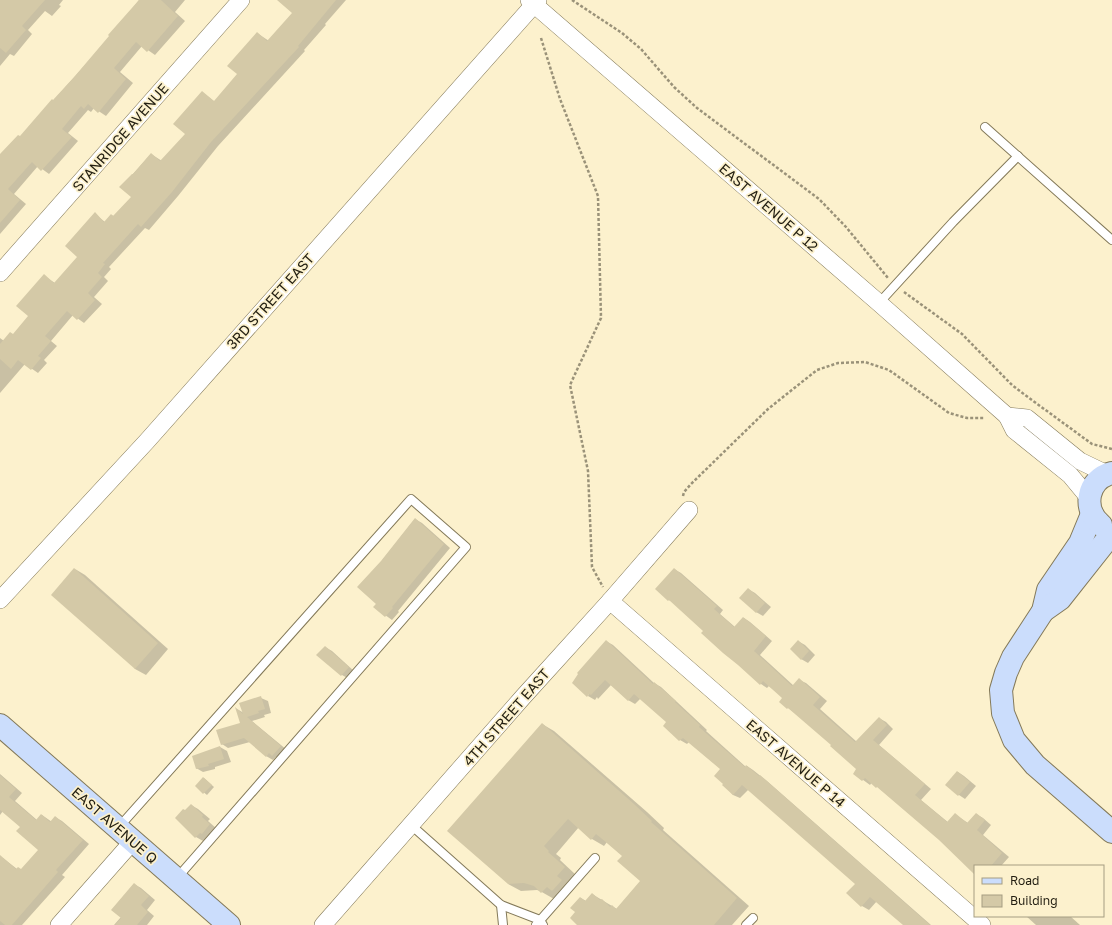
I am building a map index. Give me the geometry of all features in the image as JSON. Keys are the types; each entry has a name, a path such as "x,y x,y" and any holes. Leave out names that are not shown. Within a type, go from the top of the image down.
{"street":[{"name":"STANRIDGE AVENUE","path":"0,273 241,0"},
{"name":"EAST AVENUE P 12","path":"534,1 1007,416 1014,430 1070,475 1090,506"},
{"name":"3RD STREET EAST","path":"0,600 147,441 534,1"},
{"path":"1007,416 1026,418 1080,461 1110,474"},
{"path":"1110,474 1100,478 1091,491 1090,506 1080,543 1048,590 1043,610 1014,657 1006,673 1001,690 1003,714 1014,740 1035,765 1112,832"},
{"path":"1090,506 1096,521 1102,526 1112,530"},
{"name":"4TH STREET EAST","path":"323,925 689,510"},
{"path":"1043,610 1060,599 1105,542 1112,536"},
{"name":"EAST AVENUE P 14","path":"610,601 982,925"},
{"name":"EAST AVENUE Q","path":"0,725 229,925"},
{"path":"59,925 126,834"}],"lane":[{"path":"986,127 1112,240"},
{"path":"879,303 953,222 1018,156"},
{"path":"126,834 411,499 466,547 176,879"},
{"path":"411,825 501,905 540,923 595,858"},
{"path":"501,905 503,925"},
{"path":"746,925 753,918"}],"path":[{"path":"572,0 622,33 641,49 674,87 697,108 819,199 846,227 881,271 895,285 962,334 1012,385 1025,396 1092,444 1112,449"},
{"path":"541,38 560,99 598,196 601,318 570,385 588,471 592,568 610,601"},
{"path":"689,510 683,497 684,492 691,484 768,409 817,370 838,363 865,362 889,370 949,412 968,418 1007,416"}],"building":[{"path":"0,0 45,0 22,26 26,30 6,53 0,48"},
{"path":"139,0 161,0 178,16 147,52 136,42 114,68 126,79 98,113 88,104 84,109 81,106 62,129 72,137 41,171 32,162 8,189 20,200 0,223 0,154 18,135 20,136 52,99 53,100 75,76"},
{"path":"277,0 336,0 298,46 299,47 211,142 172,192 141,227 138,224 103,263 105,264 98,273 102,277 88,293 95,300 77,320 67,311 45,336 51,341 38,356 41,358 31,370 18,360 11,369 0,359 0,344 10,332 13,334 28,316 16,306 44,274 54,283 77,257 65,246 95,212 104,222 111,214 113,216 131,197 119,187 133,174 151,153 160,161 185,134 173,124 202,91 214,101 237,74 227,66 257,32 267,41 292,13"},
{"path":"415,518 444,544 385,617 373,607 376,604 357,587 381,561"},
{"path":"74,568 158,643 135,669 51,595"},
{"path":"674,568 717,606 714,609 734,627 743,617 766,636 754,651 792,686 799,678 820,697 813,705 855,742 879,717 887,725 873,740 925,784 915,795 947,822 955,813 967,823 976,813 985,820 977,830 1002,853 992,865 974,865 974,874 939,840 877,787 876,788 865,778 862,781 853,774 856,769 830,746 831,745 779,702 782,698 763,681 760,685 701,633 703,631 655,589"},
{"path":"748,588 765,603 756,613 739,598"},
{"path":"606,640 653,684 654,682 676,701 675,702 700,725 699,727 745,767 746,765 759,776 760,775 930,925 903,925 870,897 861,907 846,893 855,884 742,785 733,795 714,776 720,769 683,738 679,741 663,726 666,722 634,694 628,701 605,680 591,695 589,694 587,697 572,683 578,674 577,673"},
{"path":"798,640 809,651 801,660 790,649"},
{"path":"325,646 349,667 341,676 316,655"},
{"path":"261,696 265,709 258,711 259,713 247,717 281,746 272,756 269,753 266,757 244,738 221,745 216,730 240,723 235,707 243,714 239,703"},
{"path":"542,723 737,898 714,925 577,925 570,918 575,912 570,908 580,897 585,901 592,893 600,900 602,899 610,907 612,905 616,909 640,881 617,861 622,856 596,834 591,840 568,819 544,846 549,851 548,852 565,867 557,876 562,880 552,891 547,887 541,893 534,886 524,883 508,884 447,831"},
{"path":"220,746 224,759 208,764 209,766 196,769 192,756"},
{"path":"957,771 970,782 958,796 945,785"},
{"path":"0,775 16,789 9,797 36,820 41,814 50,822 55,816 83,840 56,870 58,872 12,925 5,925 0,921 0,855 16,869 18,867 21,869 38,850 16,831 20,827 0,810"},
{"path":"203,777 212,785 203,794 195,786"},
{"path":"191,804 210,824 202,834 200,833 195,838 175,818 183,809 185,810"},
{"path":"134,883 149,896 141,905 148,912 137,925 115,925 121,918 111,910"}]}
